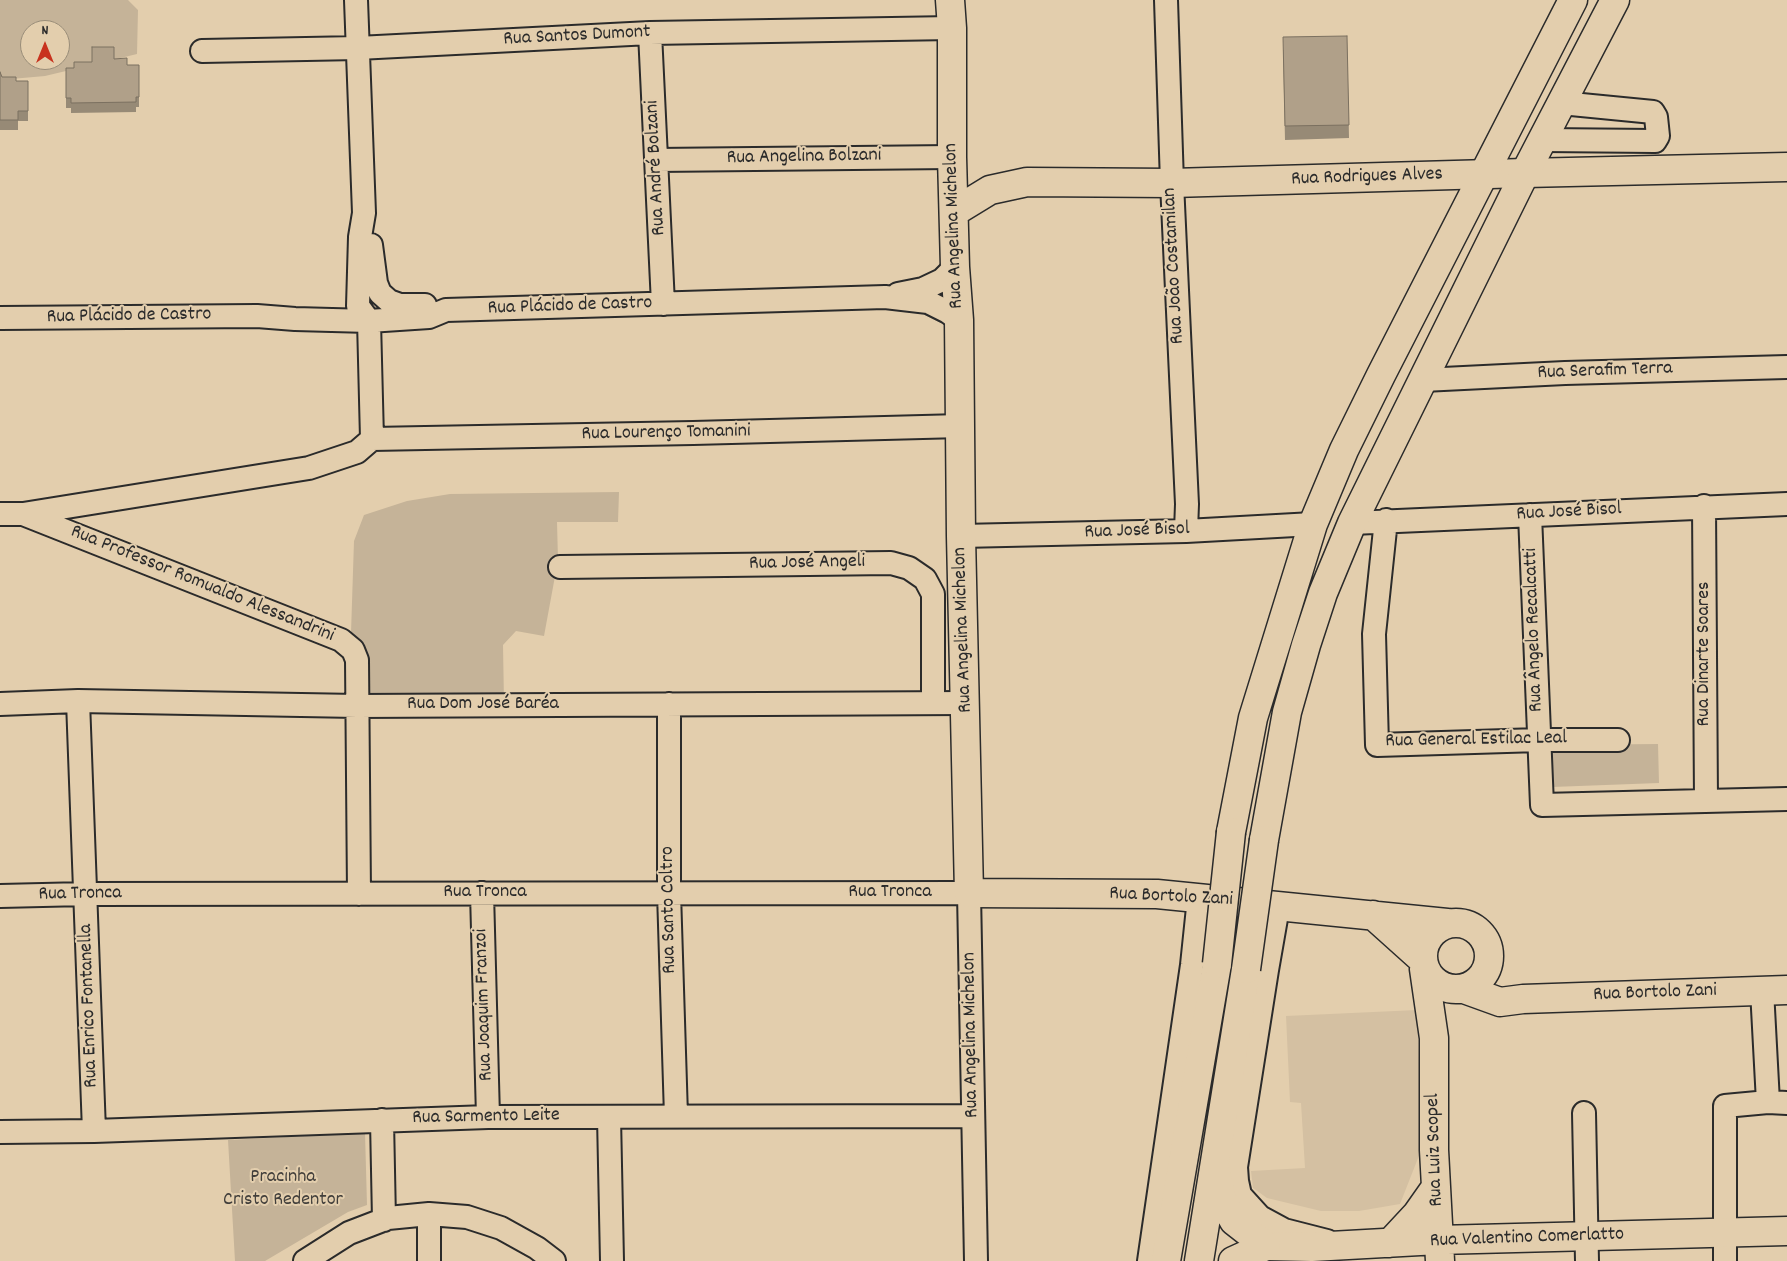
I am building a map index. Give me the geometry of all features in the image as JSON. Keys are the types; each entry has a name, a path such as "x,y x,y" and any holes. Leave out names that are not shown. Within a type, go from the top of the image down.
{"main road":[{"name":"Rua Angelina Michelon","path":"950,0 955,267 959,320 961,536 969,892"},
{"path":"1166,1261 1217,964 1231,832 1253,718 1313,524 1344,450 1381,375 1573,0"},
{"path":"1199,1261 1246,969 1264,840 1287,712 1323,592 1352,523 1525,173 1615,0"},
{"name":"Rua Rodrigues Alves","path":"954,212 990,190 1027,182 1172,183 1787,167"},
{"name":"Rua Bortolo Zani","path":"969,892 1157,894 1447,923"},
{"path":"1373,915 1423,964 1429,977 1436,984 1445,988 1459,989 1473,985 1480,979 1489,962"},
{"path":"1423,964 1425,941 1431,933 1447,923 1457,922 1466,924 1475,928 1487,943 1489,962 1501,981 1523,1000"},
{"name":"Rua Luiz Scopel","path":"1423,964 1434,1038 1434,1150 1439,1251"},
{"name":"Rua Bortolo Zani","path":"1459,989 1500,1002 1774,990"},
{"name":"Rua Luiz Scopel","path":"1434,1038 1459,989"},
{"path":"1214,1165 1222,1199 1234,1221 1266,1246 1233,1261"},
{"path":"1390,1243 1418,1214 1436,1187"},
{"name":"Rua Valentino Comerlatto","path":"1266,1246 1312,1247 1390,1243 1439,1251 1587,1249 1724,1233 1787,1231"}],"street":[{"path":"0,514 23,514 310,468 356,452 372,439 363,313 360,237 364,213 356,0"},
{"name":"Rua João Costamilan","path":"1166,0 1186,531"},
{"name":"Rua Santos Dumont","path":"202,51 358,48 650,33 952,28"},
{"name":"Rua André Bolzani","path":"650,33 663,304"},
{"path":"1542,140 1655,141 1657,139 1656,117 1653,112 1561,103"},
{"name":"Rua Angelina Bolzani","path":"656,160 952,157"},
{"path":"364,213 370,235 376,283 380,293 389,301 400,305 429,305 446,310"},
{"name":"Rua Plácido de Castro","path":"885,297 923,289 942,280 955,267"},
{"name":"Rua Plácido de Castro","path":"0,318 258,316 294,319 363,313 429,318 446,310 885,297 928,302 959,320"},
{"name":"Rua Serafim Terra","path":"1423,380 1565,373 1787,367"},
{"name":"Rua Lourenço Tomanini","path":"372,439 960,426"},
{"name":"Rua José Bisol","path":"1352,523 1704,506 1787,504"},
{"name":"Rua Dinarte Soares","path":"1704,506 1706,801"},
{"name":"Rua Professor Romualdo Alessandrini","path":"23,514 341,640 353,650 357,660 359,894"},
{"name":"Rua Ângelo Recalcatti","path":"1530,515 1542,805 1706,801"},
{"name":"Rua General Estilac Leal","path":"1386,520 1374,634 1377,745 1539,740 1618,740"},
{"name":"Rua José Bisol","path":"961,536 1186,531 1313,524"},
{"name":"Rua José Angeli","path":"560,566 891,563 910,568 925,579 933,594 933,703"},
{"name":"Rua Dom José Baréa","path":"0,704 78,701 358,706 966,703"},
{"name":"Rua Enrico Fontanella","path":"78,701 94,1131"},
{"name":"Rua Santo Coltro","path":"670,704 669,893 676,1116"},
{"path":"1706,801 1787,799"},
{"name":"Rua Tronca","path":"0,896 85,894 969,892"},
{"name":"Rua Angelina Michelon","path":"969,892 976,1261"},
{"name":"Rua Joaquim Franzoi","path":"482,893 488,1117"},
{"path":"1149,1261 1192,965 1199,898"},
{"path":"1278,907 1241,1130 1236,1167 1237,1181 1240,1195 1260,1217 1284,1230 1344,1245"},
{"path":"1725,1261 1725,1106 1778,1102 1774,990"},
{"path":"1584,1113 1587,1249"},
{"name":"Rua Sarmento Leite","path":"0,1132 94,1131 488,1117 973,1116"},
{"path":"609,1117 612,1261"},
{"path":"382,1120 384,1220"},
{"path":"429,1214 429,1261"},
{"path":"305,1261 349,1232 384,1220 429,1214 467,1217 502,1228 537,1248 554,1261"}],"shaded area":[{"path":"1417,1010 1422,1148 1400,1204 1359,1211 1321,1211 1267,1198 1253,1188 1251,1171 1305,1168 1301,1103 1290,1102 1286,1016"}],"green space":[{"path":"0,0 128,0 138,10 137,54 45,76 0,80"},
{"path":"619,492 618,522 557,522 558,560 544,636 516,631 503,645 504,703 360,703 359,649 351,633 354,541 364,515 407,501 450,494"},
{"path":"1658,744 1659,783 1552,787 1550,745"},
{"name":"Pracinha Cristo Redentor","path":"365,1133 367,1205 348,1212 265,1261 235,1261 228,1140"}],"building":[{"path":"1347,36 1349,125 1285,126 1283,37"},
{"path":"92,47 114,47 114,59 127,58 127,65 139,65 139,97 136,97 136,102 71,103 71,98 66,98 66,70 74,68 74,62 92,62"},
{"path":"0,72 2,77 16,77 16,81 28,81 28,111 18,111 18,120 0,120"}]}
